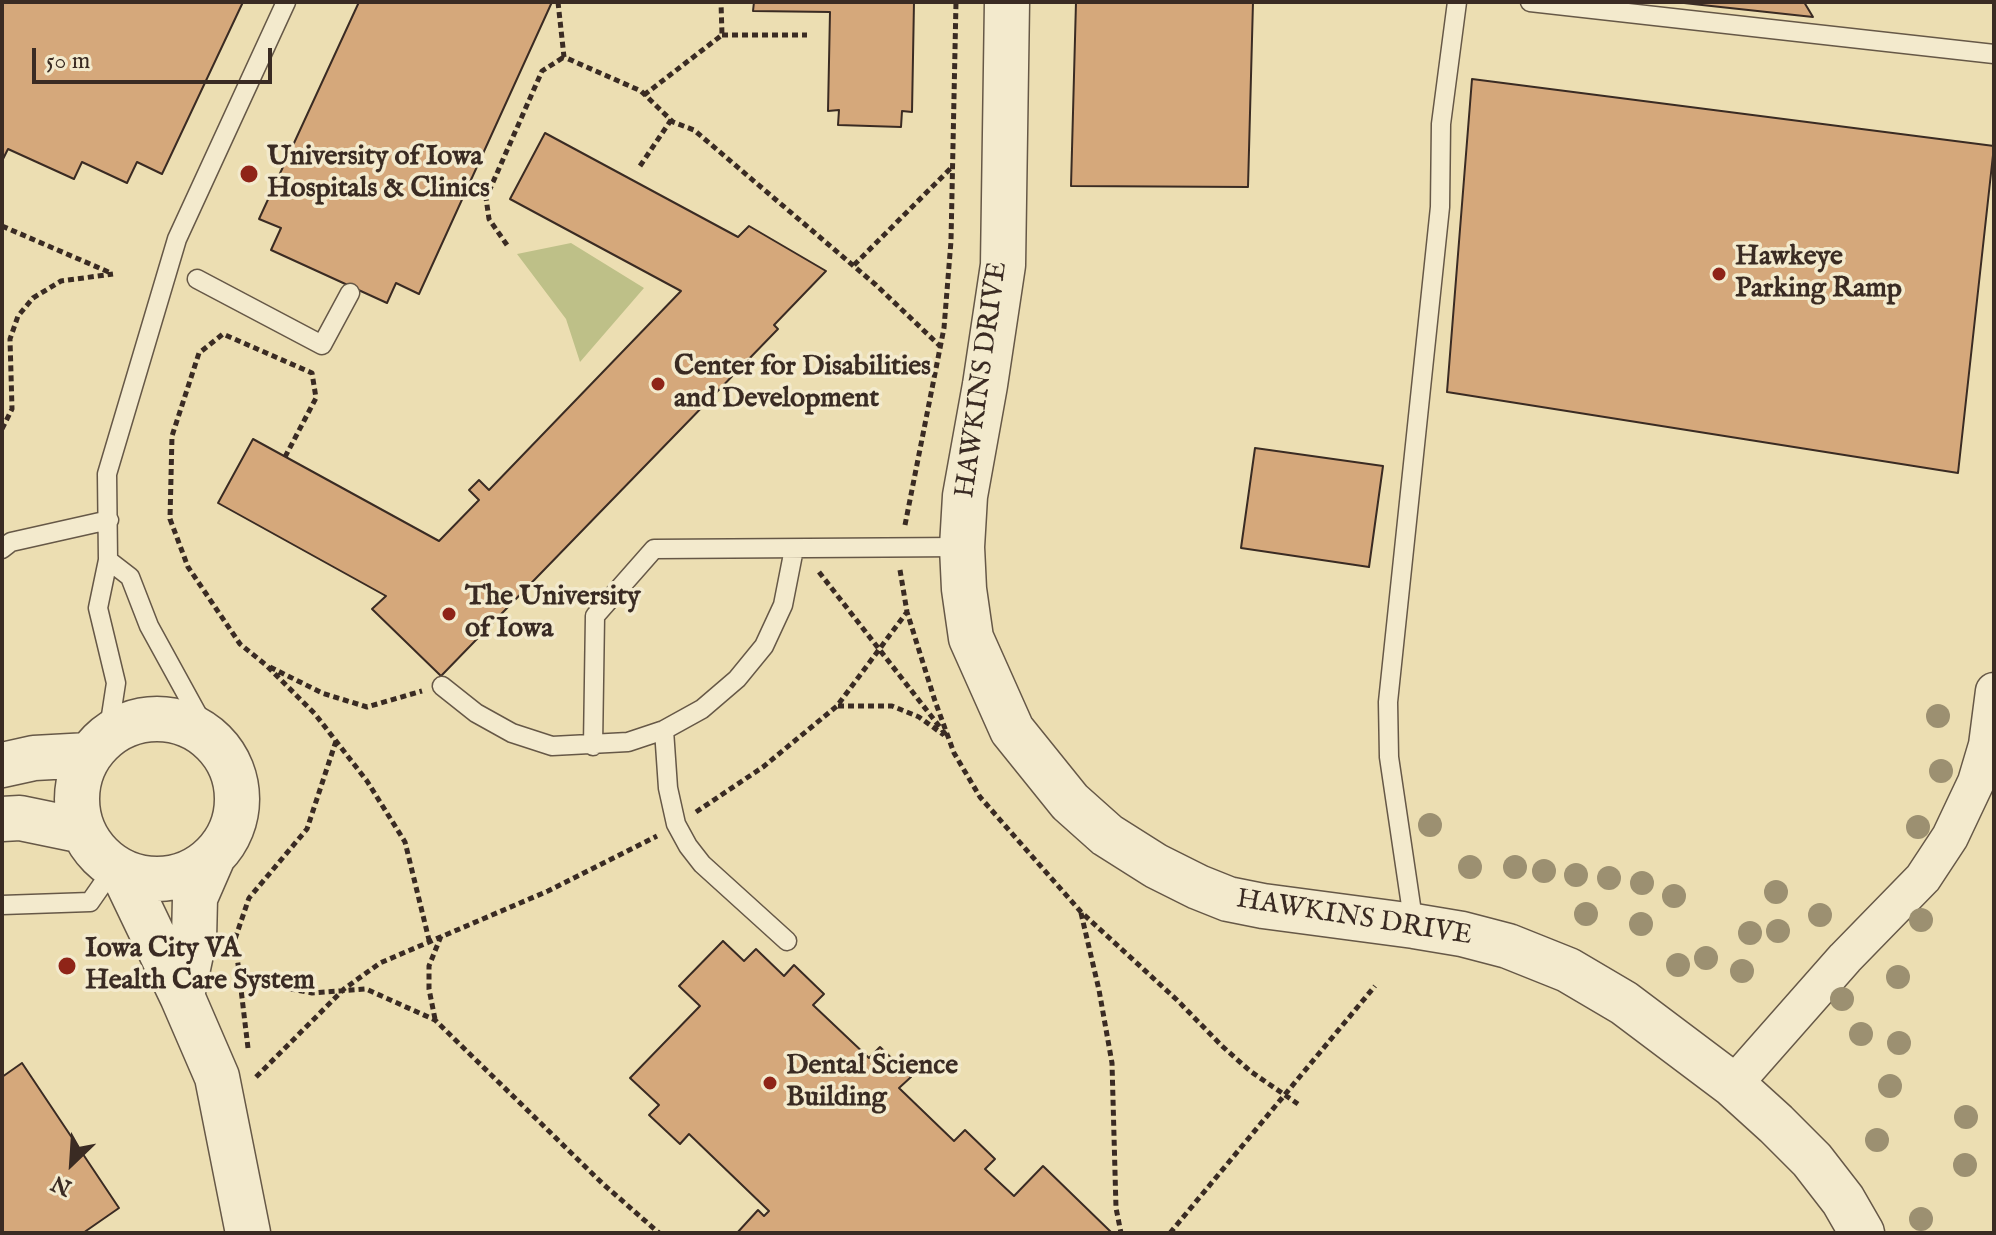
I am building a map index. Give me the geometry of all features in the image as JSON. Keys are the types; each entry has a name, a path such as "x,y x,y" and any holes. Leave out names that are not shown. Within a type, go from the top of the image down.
{"street":[{"name":"HAWKINS DRIVE","path":"1007,2 1003,265 965,496 962,547 971,638 1012,730 1070,802 1107,835 1156,866 1228,899 1462,934 1508,946 1568,970 1624,1003 1733,1085 1812,1160 1843,1200 1862,1233"},
{"path":"1733,1085 1845,958 1923,878 1950,837 1976,782 1987,745 1994,691"},
{"path":"2,765 99,745 133,722 161,719 188,724 211,739 228,761 237,787 237,815 228,839 212,859 195,898 194,940 182,996"},
{"path":"99,745 78,781 77,806 83,831 118,872 182,996 217,1077 248,1233"},
{"path":"2,819 20,818 83,831"},
{"path":"118,872 166,880 191,873 212,859"}],"lane":[{"path":"99,745 116,683 98,608 108,560 107,474 177,239 286,2"},
{"path":"1414,926 1389,757 1388,702 1440,207 1441,124 1457,2"},
{"path":"1530,2 1994,54"},
{"path":"197,279 322,345 350,293"},
{"path":"2,549 11,542 109,520"},
{"path":"593,746 595,616 654,549 962,547"},
{"path":"442,686 476,713 512,733 552,746 628,742 664,730 702,709 737,679 764,646 783,605 803,548"},
{"path":"108,560 130,577 149,626 211,739"},
{"path":"664,730 668,788 676,824 688,846 702,864 787,941"},
{"path":"2,905 90,902 118,872"}],"path":[{"path":"558,2 564,57"},
{"path":"721,2 722,35"},
{"path":"956,2 951,241 941,346 900,548 900,577 907,612 949,739 980,797 1081,912 1250,1071 1298,1104"},
{"path":"644,95 722,35 807,35"},
{"path":"564,57 644,95 671,120 694,130 854,265 941,346"},
{"path":"507,245 489,219 486,198 542,71 564,57"},
{"path":"640,166 671,120"},
{"path":"854,265 952,166"},
{"path":"2,226 113,274 61,281 33,298 18,316 10,339 12,409 2,429"},
{"path":"902,324 909,316"},
{"path":"285,457 316,398 312,373 223,334 199,353 172,436 170,519 188,567 240,644 315,714 367,781 405,842 429,940"},
{"path":"803,548 820,575 949,739"},
{"path":"251,1066 252,1081 344,989 380,963 548,891 638,847 763,767 837,706 907,612"},
{"path":"266,665 322,693 367,707 442,686"},
{"path":"837,706 892,706 919,717 949,739"},
{"path":"249,1052 235,939 249,898 307,829 336,741"},
{"path":"1081,912 1112,1063 1116,1208 1121,1233"},
{"path":"435,1020 429,989 429,966 441,935"},
{"path":"240,979 312,993 366,989 435,1020 602,1183 659,1233"},
{"path":"1170,1233 1375,986"}],"green space":[{"path":"571,243 644,288 580,362 566,319 517,254"}],"building":[{"path":"2,2 243,2 162,174 137,162 127,183 82,162 74,179 8,149 2,161"},
{"path":"359,2 552,2 419,294 396,283 387,303 271,250 281,228 259,219"},
{"path":"754,2 914,2 912,112 902,111 901,127 838,125 839,110 828,111 830,12 753,11"},
{"path":"1076,2 1253,2 1248,187 1071,186"},
{"path":"1675,2 1804,2 1813,17 1702,5"},
{"name":"Hawkeye Parking Ramp","path":"1472,79 1994,146 1958,473 1447,392"},
{"name":"Center for Disabilities and Development","path":"545,133 738,237 749,226 826,271 774,325 778,329 441,676 372,609 386,596 218,503 253,439 439,541 479,500 469,490 479,480 489,490 681,291 510,199"},
{"path":"1255,448 1383,466 1369,567 1241,548"},
{"name":"Dental Science Building","path":"723,941 744,961 756,949 784,976 794,965 824,994 813,1005 869,1058 880,1047 911,1077 899,1088 954,1141 965,1130 995,1159 985,1169 1014,1196 1043,1166 1112,1233 737,1233 758,1210 764,1216 769,1211 689,1134 680,1144 649,1115 659,1105 630,1078 700,1006 679,986"},
{"path":"22,1063 119,1208 83,1233 2,1233 2,1077"}],"place":[{"name":"University of Iowa Hospitals & Clinics","path":"249,174"},
{"name":"Hawkeye Parking Ramp","path":"1719,274"},
{"name":"Center for Disabilities and Development","path":"658,384"},
{"name":"The University of Iowa","path":"449,614"},
{"name":"Iowa City VA Health Care System","path":"67,966"},
{"name":"Dental Science Building","path":"770,1083"}]}
